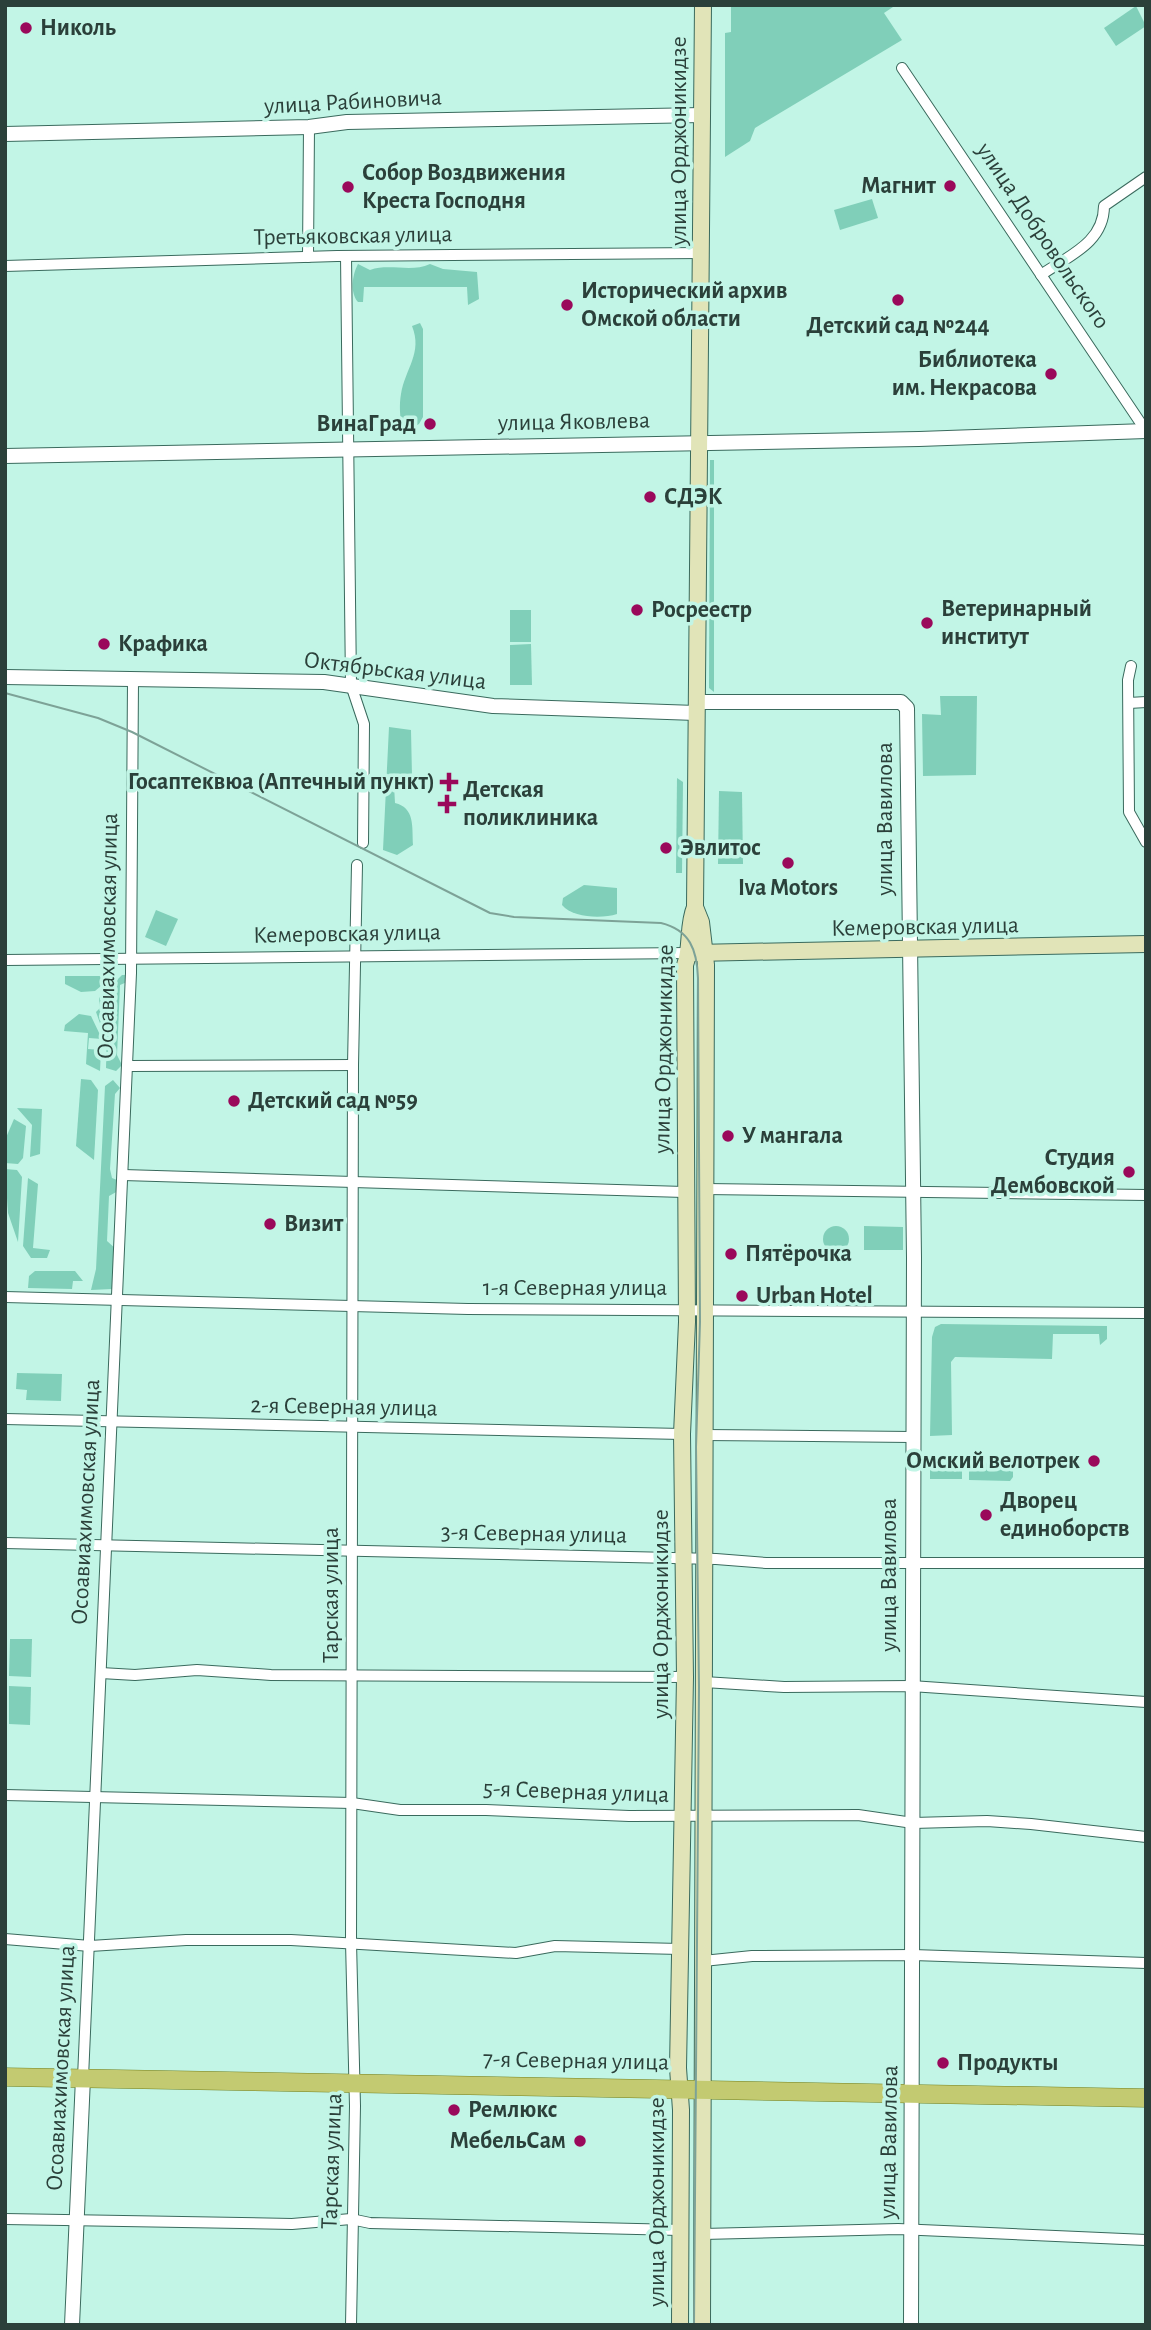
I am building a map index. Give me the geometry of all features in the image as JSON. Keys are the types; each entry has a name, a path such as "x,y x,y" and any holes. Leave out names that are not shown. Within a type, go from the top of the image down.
{"main road":[{"name":"улица Орджоникидзе","path":"702,2325 705,1189 697,953 690,922 695,907 703,5"},
{"name":"Кемеровская улица","path":"697,953 908,951 1146,944"},
{"name":"улица Орджоникидзе","path":"680,2325 680,1949 685,1677 682,1434 687,1310 687,1196 684,1192 685,965 697,953"},
{"name":"7-я Северная улица","path":"5,2077 1146,2098"}],"street":[{"name":"улица Добровольского","path":"902,68 1145,429"},
{"name":"улица Рабиновича","path":"5,134 309,127 347,122 702,115"},
{"path":"308,257 309,127"},
{"path":"1041,275 1096,236 1102,226 1104,206 1146,177"},
{"name":"Третьяковская улица","path":"5,266 346,256 701,253"},
{"path":"346,256 351,685 364,724 363,843"},
{"name":"улица Яковлева","path":"5,456 919,439 1145,429"},
{"path":"1131,666 1129,812 1146,842"},
{"name":"Октябрьская улица","path":"5,677 351,685 493,706 696,708 901,702"},
{"name":"Осоавиахимовская улица","path":"72,2325 128,1066 132,959 134,681"},
{"name":"улица Вавилова","path":"901,702 908,708 908,951 913,1192 911,2325"},
{"path":"1129,703 1146,702"},
{"name":"Тарская улица","path":"351,2325 355,2082 351,1942 355,1305 353,1065 357,865"},
{"name":"Кемеровская улица","path":"5,960 697,953"},
{"path":"128,1066 353,1065"},
{"path":"123,1175 684,1192"},
{"path":"705,1189 1146,1195"},
{"name":"1-я Северная улица","path":"5,1297 468,1309 1146,1313"},
{"name":"2-я Северная улица","path":"5,1419 354,1429 682,1434"},
{"path":"704,1435 912,1437"},
{"name":"3-я Северная улица","path":"5,1543 704,1559 766,1563 1146,1563"},
{"path":"101,1673 135,1675 197,1670 271,1675 685,1677"},
{"path":"704,1682 784,1687 911,1686 1146,1702"},
{"name":"5-я Северная улица","path":"5,1794 352,1803 400,1810 703,1817 813,1813 858,1815 913,1823 987,1821 1146,1837"},
{"path":"5,1939 90,1946 186,1940 351,1942 516,1953 555,1947 680,1949"},
{"path":"703,1961 752,1956 913,1955 1146,1964"},
{"path":"5,2219 292,2224 351,2219 370,2223 680,2230"},
{"path":"703,2234 898,2229 1146,2240"}],"green space":[{"path":"731,5 896,5 884,13 902,40 755,128 750,141 725,157 725,33 731,32"},
{"path":"1136,6 1146,26 1116,46 1104,28"},
{"path":"872,199 878,218 840,230 834,210"},
{"path":"358,264 370,270 385,267 415,268 430,264 443,269 477,272 479,299 468,305 467,287 364,287 363,302 358,302 353,284"},
{"path":"420,323 423,329 423,417 419,424 407,431 402,428 400,398 414,353 415,336 412,326"},
{"path":"710,460 714,460 714,692 709,688"},
{"path":"510,610 531,610 531,642 510,642"},
{"path":"531,644 532,685 510,685 510,645"},
{"path":"940,696 977,696 976,775 923,776 922,714 941,715"},
{"path":"389,727 411,730 412,776 409,783 394,785 395,803 406,809 411,819 413,845 397,855 383,850"},
{"path":"677,778 683,782 682,873 676,873"},
{"path":"719,791 742,792 743,864 718,864"},
{"path":"584,885 617,888 617,914 588,916 573,913 562,905 563,898"},
{"path":"156,910 178,919 166,946 145,937"},
{"path":"122,975 127,975 127,982 120,985 117,1055 122,1065 116,1071 106,1068 107,1027 101,1026 96,1012 100,1008 99,998"},
{"path":"65,976 113,976 95,991 81,992 65,984"},
{"path":"79,1014 91,1016 102,1039 89,1038 88,1049 101,1050 100,1071 86,1064 88,1033 64,1031 65,1025"},
{"path":"81,1079 91,1080 98,1090 94,1160 76,1146"},
{"path":"113,1080 120,1088 115,1094 110,1169 112,1178 117,1180 118,1191 109,1196 107,1241 117,1250 112,1289 91,1290 96,1269 105,1086"},
{"path":"17,1108 42,1109 40,1154 30,1157 32,1125"},
{"path":"14,1119 26,1126 23,1158 18,1164 5,1163 5,1140"},
{"path":"5,1169 17,1170 22,1177 18,1242 8,1213"},
{"path":"28,1178 38,1184 33,1248 50,1250 47,1258 31,1258 23,1246"},
{"path":"836,1226 845,1230 849,1239 845,1248 836,1252 827,1248 823,1239 827,1230"},
{"path":"864,1226 903,1227 903,1250 864,1250"},
{"path":"35,1271 75,1271 83,1281 73,1281 72,1289 28,1288 29,1276"},
{"path":"941,1324 1107,1326 1107,1339 1100,1345 1099,1334 1053,1334 1052,1359 955,1357 951,1362 952,1435 930,1436 932,1337 935,1327"},
{"path":"17,1373 62,1374 61,1401 26,1400 27,1390 16,1389"},
{"path":"930,1463 962,1463 962,1479 930,1479"},
{"path":"969,1463 1009,1464 1013,1466 1013,1477 1010,1481 969,1480"},
{"path":"10,1639 32,1639 31,1677 9,1676"},
{"path":"9,1686 31,1687 30,1725 9,1724"}],"tram line":[{"path":"5,693 98,718 132,732 490,913 514,917 661,923 671,926 685,936 693,950 698,978 700,1322 696,1447 699,1687 694,2325"}],"place":[{"name":"Николь","path":"26,28"},
{"name":"Магнит","path":"950,186"},
{"name":"Собор Воздвижения Креста Господня","path":"348,187"},
{"name":"Детский сад №244","path":"898,300"},
{"name":"Исторический архив Омской области","path":"567,305"},
{"name":"Библиотека им. Некрасова","path":"1051,374"},
{"name":"ВинаГрад","path":"430,424"},
{"name":"СДЭК","path":"650,497"},
{"name":"Росреестр","path":"637,610"},
{"name":"Ветеринарный институт","path":"927,623"},
{"name":"Крафика","path":"104,644"},
{"name":"Госаптеквюа (Аптечный пункт)","path":"449,782"},
{"name":"Детская поликлиника","path":"447,804"},
{"name":"Эвлитос","path":"666,848"},
{"name":"Iva Motors","path":"788,863"},
{"name":"Детский сад №59","path":"234,1101"},
{"name":"У мангала","path":"728,1136"},
{"name":"Студия Дембовской","path":"1129,1172"},
{"name":"Визит","path":"270,1224"},
{"name":"Пятёрочка","path":"731,1254"},
{"name":"Urban Hotel","path":"742,1296"},
{"name":"Омский велотрек","path":"1094,1461"},
{"name":"Дворец единоборств","path":"986,1515"},
{"name":"Продукты","path":"943,2063"},
{"name":"Ремлюкс","path":"454,2110"},
{"name":"МебельСам","path":"580,2141"}]}
